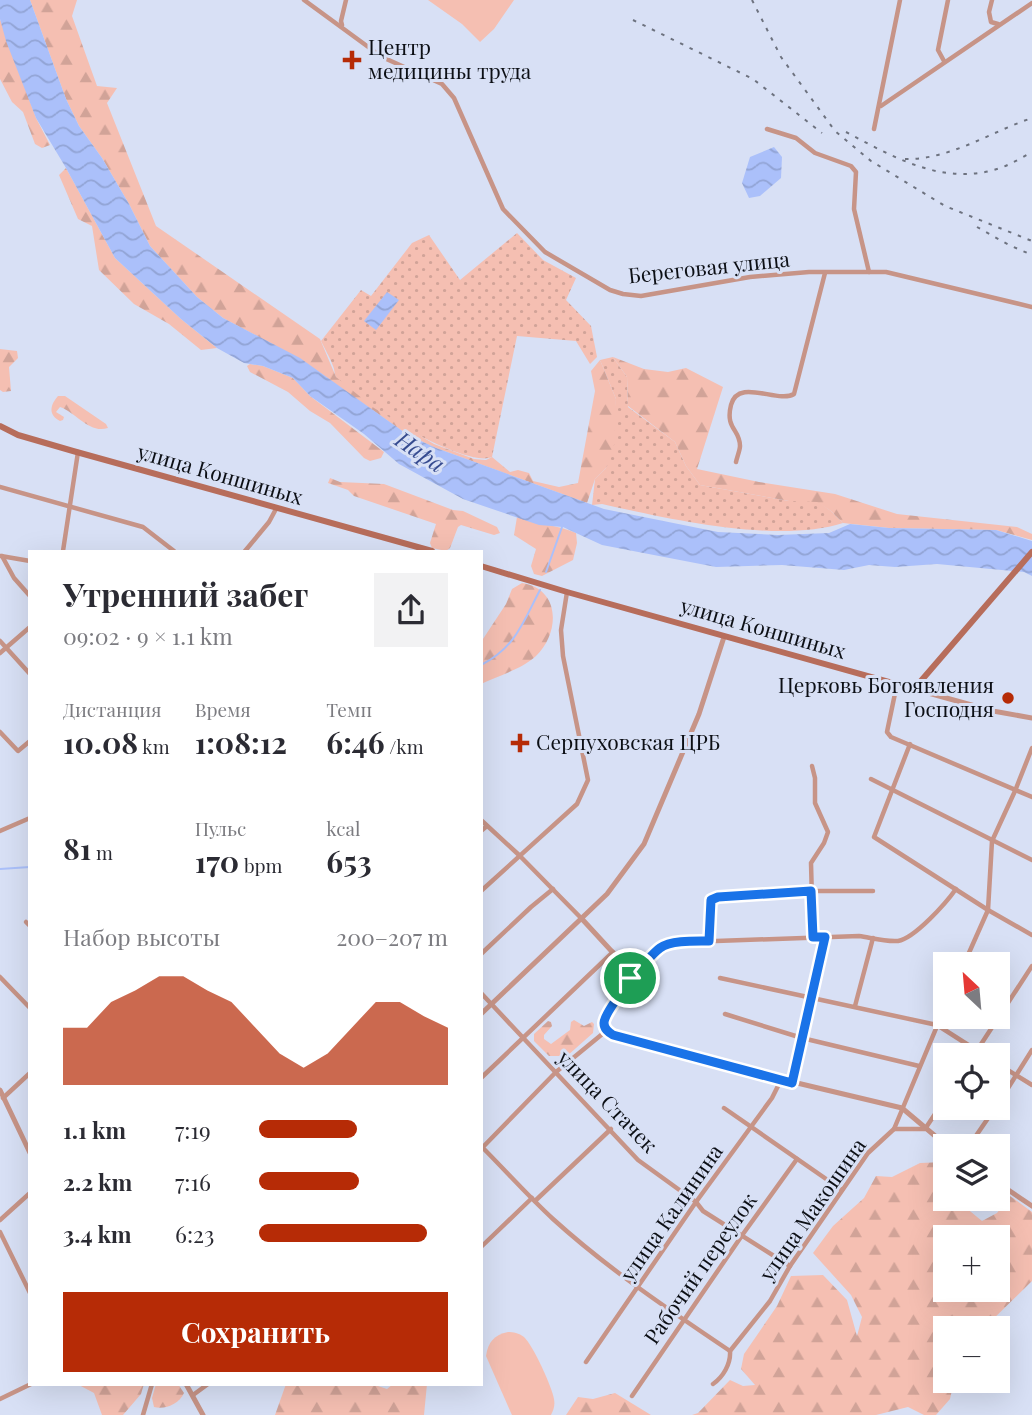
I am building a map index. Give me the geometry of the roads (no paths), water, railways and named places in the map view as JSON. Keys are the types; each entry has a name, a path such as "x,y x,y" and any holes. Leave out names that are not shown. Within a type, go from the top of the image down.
{"main road":[{"name":"улица Коншиных","path":"1,429 427,550"},
{"path":"914,689 1032,552"},
{"name":"улица Коншиных","path":"483,567 914,689"}],"street":[{"name":"Береговая улица","path":"304,0 382,57 446,87 454,98 503,209 545,252 610,290 640,296 721,281 825,273 886,272 1032,307"},
{"path":"343,26 341,21 346,0"},
{"path":"874,129 881,106 900,0"},
{"path":"944,61 938,50 948,0"},
{"path":"992,0 989,18 991,22 999,24"},
{"path":"881,106 1032,3"},
{"path":"767,130 796,138 815,153 851,166 856,172 854,209 869,272"},
{"path":"736,462 740,445 729,419 732,401 742,392 792,397 825,273"},
{"path":"63,550 78,452"},
{"path":"0,487 144,527 173,550"},
{"path":"246,550 276,509"},
{"path":"1,556 28,561"},
{"path":"1,556 14,578 28,594"},
{"path":"483,889 577,804 588,780 563,656 561,630 567,592"},
{"path":"0,653 28,628"},
{"path":"483,1012 582,919 628,868 645,844 699,714 724,637"},
{"path":"0,641 28,672"},
{"path":"897,684 887,732 891,737 1032,797"},
{"path":"914,689 993,711 1032,718"},
{"path":"0,732 18,751 28,743"},
{"path":"910,744 874,838 988,910 1032,934"},
{"path":"969,952 988,910 992,841 1032,748"},
{"path":"812,766 816,778 815,803 828,832 811,863 813,937"},
{"path":"871,779 1032,860"},
{"path":"0,831 28,819"},
{"path":"483,822 582,919 628,969 630,978"},
{"path":"483,829 487,826"},
{"path":"483,952 553,889"},
{"path":"933,1135 902,1108 684,1056 613,1035 606,1031 604,1024 605,1017 630,978 662,947 709,941 813,937 859,936 901,941 945,904 956,889"},
{"path":"709,941 711,900 718,897 811,891 873,891"},
{"path":"792,1083 825,937"},
{"path":"855,1006 873,938"},
{"path":"483,1076 613,952"},
{"path":"982,1043 1032,965"},
{"path":"0,977 28,1006"},
{"path":"720,978 933,1024"},
{"name":"улица Стачек","path":"483,995 638,1160 696,1202 703,1211 790,1266"},
{"path":"725,1014 802,1038 919,1066"},
{"name":"улица Макошина","path":"713,1384 728,1366 730,1351 770,1301 790,1266 868,1153 894,1129 935,1029"},
{"path":"943,1029 962,1043"},
{"path":"483,1146 556,1072 606,1031"},
{"path":"1010,1085 1032,1050"},
{"path":"1010,1072 1032,1085"},
{"path":"3,1098 28,1075"},
{"path":"23,1079 28,1084"},
{"name":"улица Калинина","path":"586,1362 696,1202 752,1127 781,1080"},
{"path":"0,1090 28,1149"},
{"path":"724,1108 842,1190"},
{"path":"925,1129 933,1117"},
{"path":"483,1245 611,1129"},
{"path":"894,1129 925,1129"},
{"path":"483,1148 577,1240 684,1321 730,1351"},
{"name":"Рабочий переулок","path":"632,1396 797,1159"},
{"path":"1010,1191 1032,1206"},
{"path":"0,1220 28,1195"},
{"path":"0,1232 28,1289"},
{"path":"0,1399 28,1385"},
{"path":"143,1415 151,1386"},
{"path":"187,1386 203,1415"},
{"path":"193,1395 205,1386"}],"water":[{"name":"Нара","path":"0,0 30,0 66,99 79,126 102,158 150,246 197,297 223,318 300,358 408,435 436,448 604,509 718,532 778,535 829,533 850,524 889,528 996,530 1032,541 1032,576 1024,572 937,564 895,567 869,565 844,570 782,565 716,567 602,545 563,527 539,525 463,499 399,464 364,434 310,396 293,378 263,366 244,363 217,348 115,258 36,118 6,41 0,19"},
{"path":"774,147 782,157 781,178 760,196 749,198 742,183 750,157"},
{"path":"387,292 399,300 376,330 364,321"}],"waterway":[{"path":"546,572 562,527"},
{"path":"483,664 511,642 540,590"},
{"path":"0,869 28,867"}],"railway":[{"path":"752,0 781,57 835,131 871,161 945,206 1032,241"},
{"path":"633,20 753,79 822,133"},
{"path":"905,159 954,150 1032,118"},
{"path":"846,132 902,160 941,172 982,173 1003,167 1032,152"},
{"path":"977,227 1032,255"}],"place":[{"name":"Центр медицины труда","path":"352,60"},
{"name":"Церковь Богоявления Господня","path":"1008,698"},
{"name":"Серпуховская ЦРБ","path":"520,743"}]}
